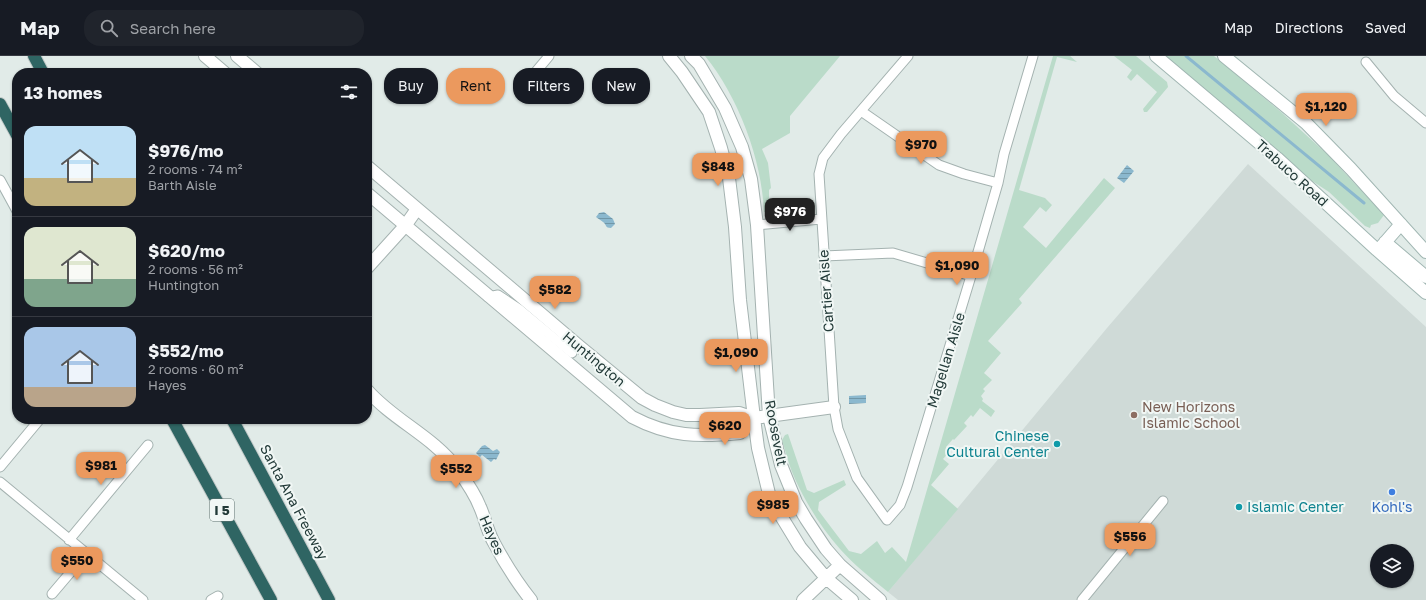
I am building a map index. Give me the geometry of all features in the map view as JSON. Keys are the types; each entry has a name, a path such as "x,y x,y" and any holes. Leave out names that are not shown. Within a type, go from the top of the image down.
{"highway":[{"path":"34,56 40,68"},
{"path":"0,104 12,126"},
{"name":"I 5","path":"175,424 271,600"},
{"name":"Santa Ana Freeway","path":"235,424 329,600"}],"street":[{"path":"205,56 219,68"},
{"path":"237,56 251,68"},
{"path":"539,68 549,56"},
{"name":"Roosevelt","path":"669,56 682,72 709,112 729,178 735,227 740,300 754,418 758,448 770,498 800,547 826,578 852,600"},
{"name":"Roosevelt","path":"691,56 699,64 725,108 742,147 751,179 756,225 769,416 775,445 791,490 806,520 826,549 840,565 880,600"},
{"name":"Cartier Aisle","path":"887,520 856,478 838,430 834,407 819,174 823,158 841,134 908,56"},
{"name":"Magellan Aisle","path":"887,520 900,505 903,499 998,184 1004,154 1033,56"},
{"name":"Trabuco Road","path":"1156,56 1381,246 1426,293"},
{"path":"1224,56 1306,123 1351,169 1426,252"},
{"path":"1366,62 1394,96 1426,123"},
{"path":"861,111 939,165 998,184"},
{"name":"Huntington","path":"372,170 417,209 572,354 632,417 645,424 663,430 696,436 740,433 754,418"},
{"path":"0,180 12,201"},
{"name":"Huntington","path":"372,197 488,297 572,354 642,398 664,409 680,414 693,415 739,413 754,418 834,407"},
{"path":"372,262 405,226 417,209"},
{"path":"756,225 821,219"},
{"path":"1401,224 1381,246 1426,277"},
{"path":"824,256 893,253 971,276"},
{"name":"Hayes","path":"372,395 387,409 431,441 443,452 458,470 480,506 492,540 517,582 531,600"},
{"path":"0,467 36,424"},
{"path":"69,540 148,445"},
{"path":"0,482 143,600"},
{"path":"1082,600 1163,501"},
{"path":"52,594 86,554"},
{"path":"803,600 840,565"}],"shaded area":[{"path":"1248,164 1426,327 1426,600 898,600 888,592 1107,328"}],"green space":[{"path":"705,56 840,56 790,116 790,133 762,149 768,163 771,188 769,190 769,203 775,207 788,207 787,210 764,212 759,171 746,130 738,109 728,90"},
{"path":"1053,56 1070,56 1077,62 1057,57 1019,190 1045,198 1052,205 1046,212 1040,207 1023,227 1046,248 1104,178 1115,188 1019,299 1022,303 988,341 1001,353 984,373 992,380 983,389 985,391 981,396 983,399 982,401 995,411 991,417 980,408 973,417 971,415 964,423 967,426 946,447 950,451 943,459 949,464 931,485 958,509 888,592 845,555 821,524 809,506 795,479 782,440 785,435 788,434 807,490 814,493 844,480 846,485 819,502 818,510 849,551 861,554 877,541 885,553 892,547 906,562"},
{"path":"1114,56 1136,56 1167,82 1168,87 1147,112 1144,112 1143,109 1157,92 1137,74 1131,81 1127,77 1132,70"},
{"path":"1163,56 1214,56 1281,112 1328,155 1384,215 1378,223 1371,225 1370,228 1365,226 1329,192 1303,175"}],"water":[{"path":"1127,165 1134,171 1124,183 1117,178"},
{"path":"604,212 613,219 615,224 611,228 607,227 596,217 599,213"},
{"path":"866,395 866,403 849,404 849,396"},
{"path":"485,445 493,451 497,449 500,452 496,460 494,459 491,462 482,455 480,457 476,453 482,446"}],"waterway":[{"path":"1186,56 1364,203"}],"place":[{"name":"New Horizons Islamic School","path":"1134,415"},
{"name":"Chinese Cultural Center","path":"1057,444"},
{"name":"Kohl's","path":"1392,492"},
{"name":"Islamic Center","path":"1239,507"}]}
